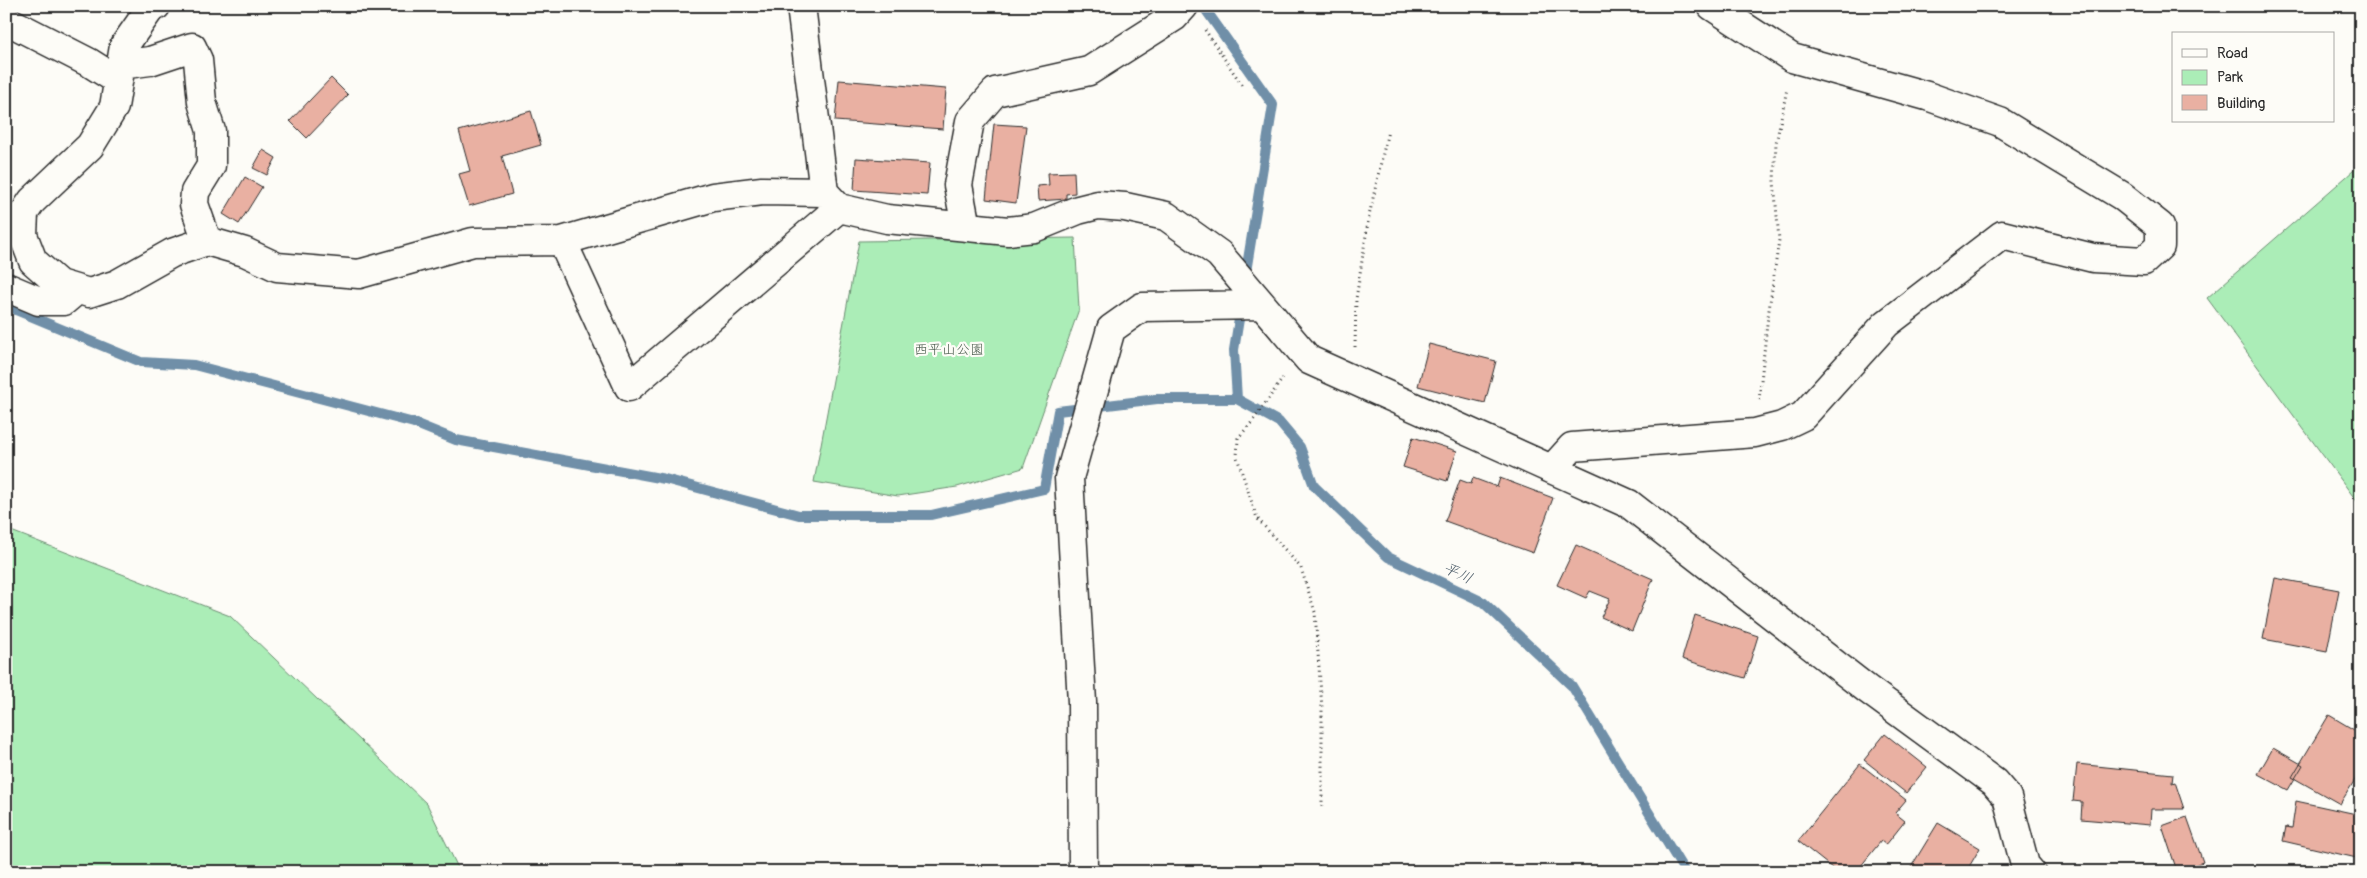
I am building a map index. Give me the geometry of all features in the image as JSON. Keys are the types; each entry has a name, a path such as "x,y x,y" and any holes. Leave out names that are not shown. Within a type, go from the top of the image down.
{"street":[{"path":"156,6 150,10 124,46 118,72 114,107 90,146 32,201 24,213 23,234 33,261 59,284 89,293 117,284 172,252 207,241 245,252 277,267 359,274 473,242 562,241 713,197 762,191 832,200 887,220 1008,231 1034,228 1078,210 1098,206 1125,207 1166,216 1219,254 1309,360 1553,468 1629,504 1867,689 1994,782 2007,796 2025,865 2031,872"},
{"path":"801,6 832,200"},
{"path":"1553,468 1572,447 1755,433 1782,426 1803,416 1886,324 2002,235 2093,258 2144,261 2160,246 2160,226 2122,196 2000,122 1927,96 1792,58 1712,6"},
{"path":"966,227 958,185 970,121 995,92 1090,71 1174,17 1192,14"},
{"path":"6,20 90,62 118,72 192,47 198,60 202,102 211,131 211,166 195,192 194,204 207,241"},
{"path":"562,241 629,387 832,200"},
{"path":"6,287 39,300 64,301 77,290"},
{"path":"1083,872 1082,702 1069,478 1111,329 1142,307 1262,306"}],"path":[{"path":"1192,14 1244,88"},
{"path":"1755,433 1767,324 1779,240 1774,181 1776,143 1792,58"},
{"path":"1354,380 1356,299 1368,216 1388,131"},
{"path":"1275,393 1238,438 1237,457 1257,518 1301,568 1315,612 1322,708 1322,810"}],"green space":[{"path":"2361,164 2361,507 2207,298"},
{"name":"西平山公園","path":"1075,238 1079,309 1023,468 957,487 898,496 814,482 859,241"},
{"path":"6,529 230,616 427,804 460,872 6,872"}],"building":[{"path":"331,78 348,95 307,138 290,121"},
{"path":"839,80 946,89 943,129 835,121"},
{"path":"531,111 541,145 502,156 512,194 469,206 459,174 470,171 459,131"},
{"path":"994,124 1026,126 1016,203 986,199"},
{"path":"263,150 276,158 267,175 253,168"},
{"path":"856,158 930,163 927,195 854,190"},
{"path":"1074,172 1075,193 1066,194 1066,199 1038,201 1037,186 1049,185 1048,173"},
{"path":"245,177 262,187 239,224 223,214"},
{"path":"1429,344 1496,361 1485,403 1418,386"},
{"path":"1413,437 1457,451 1447,481 1403,467"},
{"path":"1473,478 1497,487 1500,478 1553,498 1533,553 1445,521 1460,480 1471,484"},
{"path":"1576,545 1653,579 1632,631 1601,617 1610,599 1590,591 1586,598 1557,585"},
{"path":"2275,578 2339,590 2327,651 2263,639"},
{"path":"1695,615 1758,636 1745,678 1682,659"},
{"path":"2329,715 2361,734 2361,770 2340,804 2292,777"},
{"path":"1885,734 1927,767 1906,793 1864,760"},
{"path":"2273,748 2303,765 2288,790 2258,774"},
{"path":"1860,764 1906,800 1895,813 1905,821 1886,845 1881,841 1856,872 1837,872 1798,841"},
{"path":"2077,764 2173,774 2172,783 2175,782 2184,809 2151,809 2150,825 2081,819 2082,802 2073,801"},
{"path":"2296,801 2361,815 2361,859 2283,841 2286,827 2292,828"},
{"path":"2187,817 2203,862 2177,871 2162,826"},
{"path":"1938,823 1980,848 1966,872 1908,872"}],"waterway":[{"path":"1203,6 1273,105 1245,278"},
{"name":"平川","path":"6,306 141,362 194,365 414,423 456,440 665,479 799,515 931,515 1044,489 1058,411 1157,399 1237,399 1279,422 1300,447 1314,486 1388,557 1483,602 1572,686 1685,872"},
{"path":"1237,399 1234,350 1241,307"}]}
